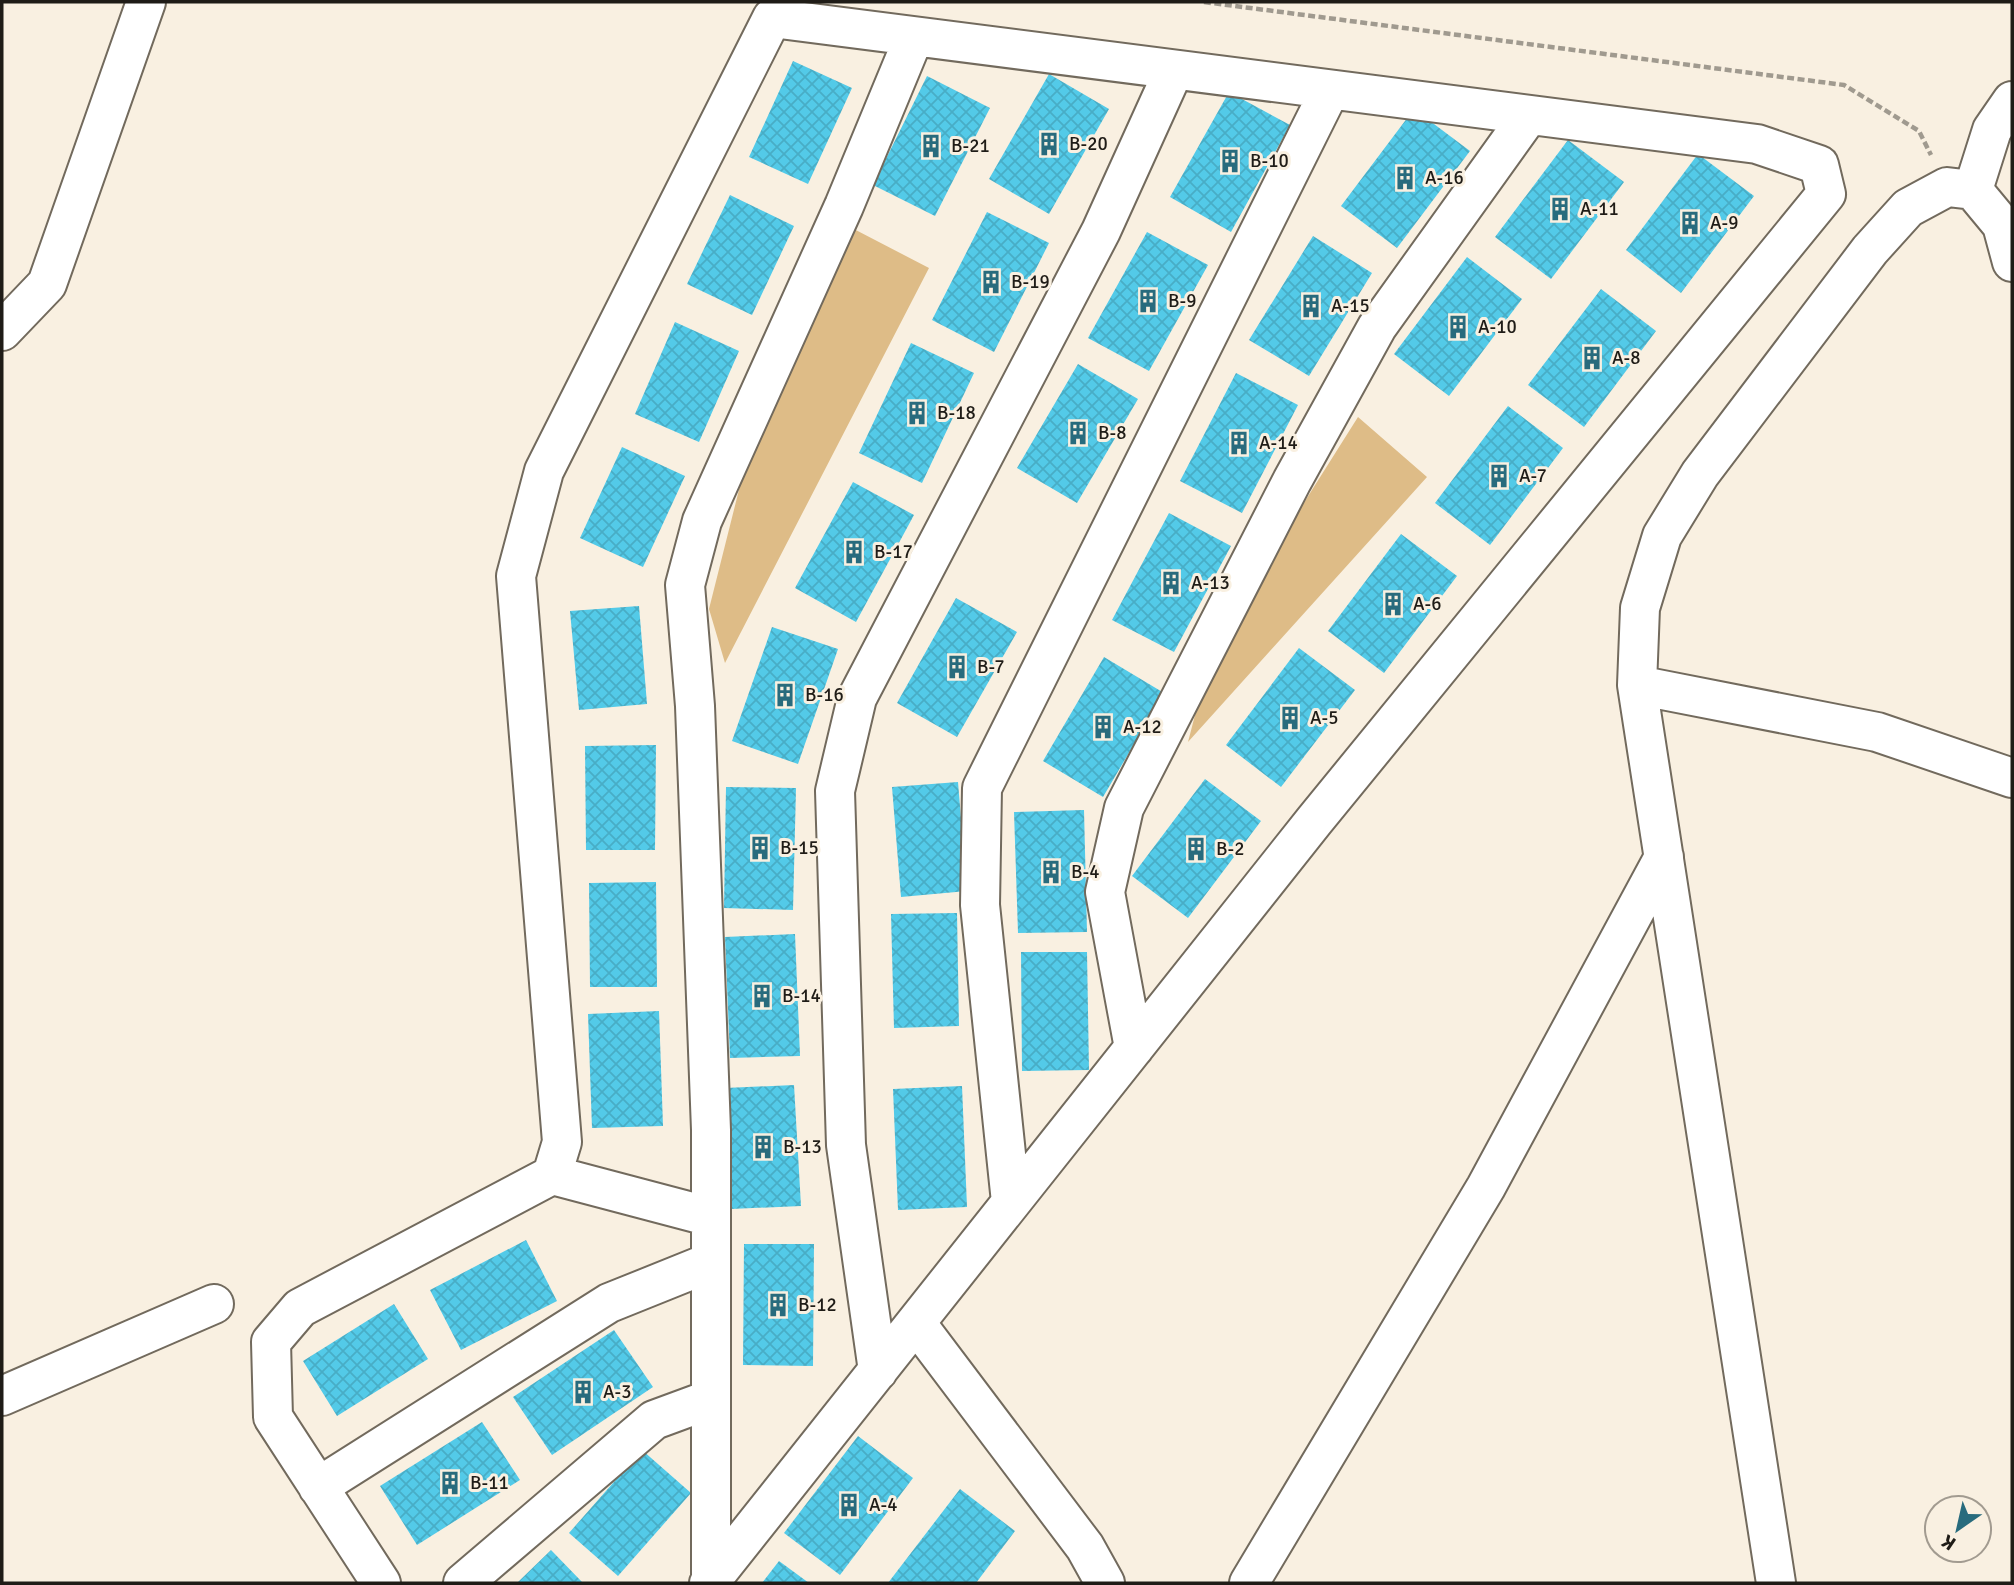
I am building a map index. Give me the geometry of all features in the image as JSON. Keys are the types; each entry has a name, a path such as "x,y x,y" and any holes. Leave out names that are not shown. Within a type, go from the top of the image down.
{"street":[{"path":"2,331 47,284 146,2"},
{"path":"552,1175 562,1142 516,576 544,471 772,18 1757,144 1819,165 1826,194 1322,810 710,1582"},
{"path":"710,1582 711,1130 695,706 685,585 702,521 844,206 914,37"},
{"path":"878,1371 846,1145 835,791 857,698 1101,231 1174,70"},
{"path":"1011,1202 980,905 982,788 1330,90"},
{"path":"1776,1583 1637,685 1640,608 1662,536 1700,474 1870,250 1908,208 1960,188 1992,130 2012,101"},
{"path":"1134,1048 1105,892 1124,808 1286,493 1377,327 1529,115"},
{"path":"1960,188 2002,225 2012,262"},
{"path":"1637,685 1877,732 2012,778"},
{"path":"1249,1583 1486,1187 1664,857"},
{"path":"381,1583 273,1417 271,1342 300,1308 552,1175 711,1217"},
{"path":"318,1487 609,1303 710,1262"},
{"path":"2,1396 214,1304"},
{"path":"916,1323 1085,1547 1105,1583"},
{"path":"463,1583 654,1420 711,1399"}],"path":[{"path":"1205,2 1844,85 1919,131 1960,188"}],"shaded area":[{"path":"850,227 929,268 725,663 709,609 752,438"},
{"path":"1358,417 1427,477 1188,742 1201,692 1288,528"}],"building":[{"path":"793,61 852,88 808,184 749,157"},
{"name":"B-20","path":"1049,74 1109,109 1049,214 989,179"},
{"name":"B-21","path":"927,76 990,108 935,216 873,185"},
{"name":"B-10","path":"1229,92 1290,125 1231,232 1170,197"},
{"name":"A-16","path":"1414,109 1470,151 1397,248 1341,206"},
{"name":"A-11","path":"1568,140 1624,182 1551,279 1495,237"},
{"name":"A-9","path":"1698,154 1754,196 1681,293 1626,250"},
{"path":"730,195 794,226 752,315 687,284"},
{"name":"B-19","path":"987,212 1049,243 994,352 932,320"},
{"name":"B-9","path":"1147,232 1208,265 1149,371 1088,338"},
{"name":"A-15","path":"1313,236 1372,273 1309,376 1249,340"},
{"name":"A-10","path":"1467,257 1522,299 1449,396 1394,354"},
{"name":"A-8","path":"1601,289 1656,331 1584,427 1528,385"},
{"path":"675,322 739,351 699,442 635,414"},
{"name":"B-18","path":"911,343 974,373 922,483 859,453"},
{"name":"B-8","path":"1078,364 1138,399 1077,503 1017,468"},
{"name":"A-14","path":"1236,373 1298,405 1242,513 1180,481"},
{"name":"A-7","path":"1508,406 1563,448 1490,545 1435,503"},
{"path":"622,447 685,476 643,567 580,538"},
{"name":"B-17","path":"853,482 914,515 856,622 795,588"},
{"name":"A-13","path":"1169,513 1231,546 1174,652 1112,620"},
{"name":"A-6","path":"1401,534 1457,576 1384,673 1328,631"},
{"name":"B-7","path":"956,598 1017,632 957,737 897,703"},
{"path":"639,606 647,704 579,710 570,611"},
{"name":"B-16","path":"772,627 838,649 798,764 732,741"},
{"name":"A-5","path":"1299,648 1355,690 1281,787 1226,745"},
{"name":"A-12","path":"1104,657 1164,693 1103,797 1043,761"},
{"path":"656,745 655,850 586,850 585,746"},
{"name":"B-2","path":"1205,779 1261,821 1188,918 1132,876"},
{"path":"958,782 967,891 901,897 892,787"},
{"name":"B-15","path":"726,787 796,788 793,910 724,908"},
{"name":"B-4","path":"1084,810 1087,932 1018,933 1014,812"},
{"path":"656,882 657,987 590,987 589,883"},
{"path":"957,913 959,1026 894,1028 891,914"},
{"name":"B-14","path":"795,934 800,1056 730,1058 725,937"},
{"path":"1021,952 1087,952 1089,1070 1022,1071"},
{"path":"659,1011 663,1126 592,1128 588,1014"},
{"name":"B-13","path":"794,1085 801,1206 731,1209 725,1088"},
{"path":"962,1086 967,1207 898,1210 893,1089"},
{"path":"526,1240 557,1301 461,1350 430,1290"},
{"name":"B-12","path":"744,1244 814,1244 813,1366 743,1365"},
{"path":"394,1304 428,1359 337,1416 303,1361"},
{"name":"A-3","path":"614,1330 653,1387 552,1455 513,1397"},
{"name":"B-11","path":"482,1422 520,1480 417,1545 380,1486"},
{"name":"A-4","path":"858,1436 913,1478 840,1575 784,1533"},
{"path":"642,1450 691,1493 618,1576 569,1533"},
{"path":"960,1489 1015,1531 976,1583 888,1583"},
{"path":"551,1550 583,1583 517,1583"},
{"path":"779,1561 809,1583 762,1583"}],"place":[{"name":"B-20","path":"1049,144"},
{"name":"B-21","path":"931,146"},
{"name":"B-10","path":"1230,161"},
{"name":"A-16","path":"1405,178"},
{"name":"A-11","path":"1560,209"},
{"name":"A-9","path":"1690,223"},
{"name":"B-19","path":"991,282"},
{"name":"B-9","path":"1148,301"},
{"name":"A-15","path":"1311,306"},
{"name":"A-10","path":"1458,327"},
{"name":"A-8","path":"1592,358"},
{"name":"B-18","path":"917,413"},
{"name":"B-8","path":"1078,433"},
{"name":"A-14","path":"1239,443"},
{"name":"A-7","path":"1499,476"},
{"name":"B-17","path":"854,552"},
{"name":"A-13","path":"1171,583"},
{"name":"A-6","path":"1393,604"},
{"name":"B-7","path":"957,667"},
{"name":"B-16","path":"785,695"},
{"name":"A-5","path":"1290,718"},
{"name":"A-12","path":"1103,727"},
{"name":"B-15","path":"760,848"},
{"name":"B-2","path":"1196,849"},
{"name":"B-4","path":"1051,872"},
{"name":"B-14","path":"762,996"},
{"name":"B-13","path":"763,1147"},
{"name":"B-12","path":"778,1305"},
{"name":"A-3","path":"583,1392"},
{"name":"B-11","path":"450,1483"},
{"name":"A-4","path":"849,1505"}]}
